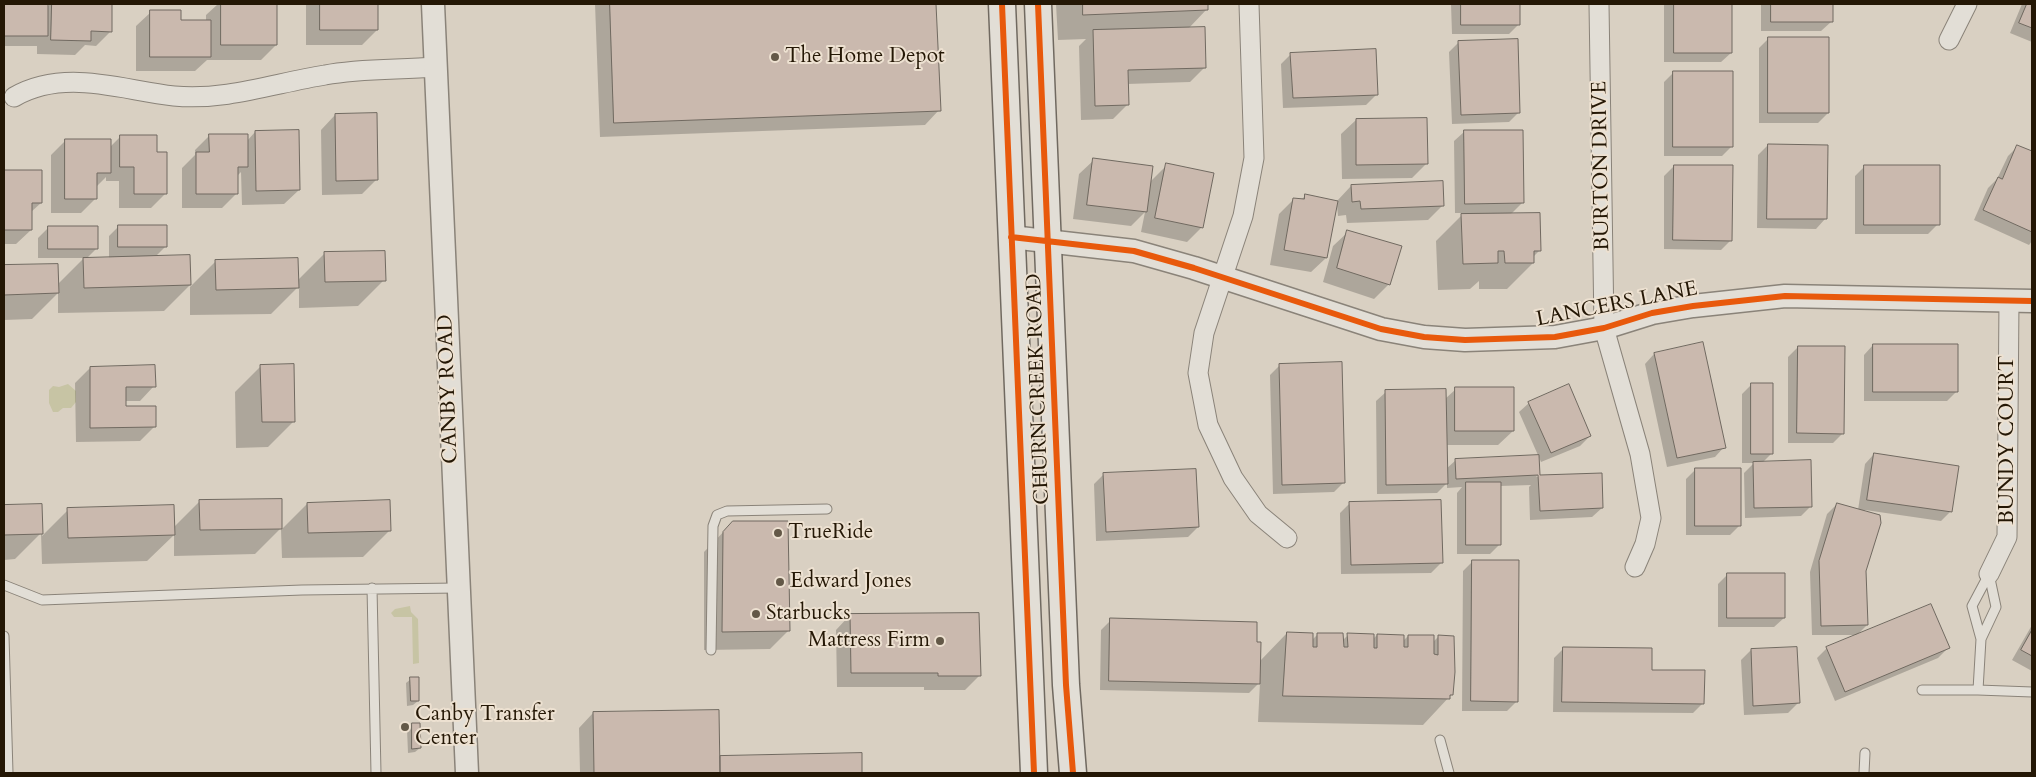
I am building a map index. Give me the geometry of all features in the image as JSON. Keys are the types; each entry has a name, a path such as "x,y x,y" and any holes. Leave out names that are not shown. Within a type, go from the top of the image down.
{"main road":[{"name":"CHURN CREEK ROAD","path":"1002,4 1034,773"},
{"name":"CHURN CREEK ROAD","path":"1038,4 1050,242 1066,685 1073,773"}],"street":[{"name":"CANBY ROAD","path":"433,4 467,773"},
{"path":"1249,4 1254,158 1243,216 1200,351 1198,373 1208,425 1233,478 1258,514 1287,538"},
{"name":"BURTON DRIVE","path":"1599,4 1604,328 1640,454 1651,518 1646,544 1635,567"},
{"path":"1949,40 1967,4"},
{"path":"14,97 41,85 76,82 176,96 224,95 326,74 435,67"},
{"name":"LANCERS LANE","path":"1011,237 1134,251 1381,329 1465,340 1516,340 1555,337 1604,328 1652,313 1693,306 1785,296 2032,301"},
{"name":"BUNDY COURT","path":"1989,574 2007,536 2009,301"}],"lane":[{"path":"711,650 713,526 717,515 727,511 827,509"},
{"path":"1980,639 1996,608 1989,574"},
{"path":"1978,690 1980,639 1972,606 1989,574"},
{"path":"4,585 42,600 372,588 458,588"},
{"path":"372,588 376,773"},
{"path":"4,636 8,773"},
{"path":"1922,690 2032,692"},
{"path":"1440,740 1449,773"},
{"path":"1864,773 1865,753"}],"shaded area":[{"path":"68,384 76,391 76,402 71,408 63,408 58,412 53,412 49,403 49,390 53,386 59,387"},
{"path":"410,606 411,612 418,619 419,663 413,664 412,617 394,617 391,613 395,609"}],"building":[{"path":"4,4 48,4 48,36 4,36"},
{"path":"52,4 112,4 112,32 91,31 91,41 51,40"},
{"path":"221,4 277,4 277,45 221,45"},
{"path":"320,4 378,4 378,30 320,30"},
{"name":"The Home Depot","path":"610,4 936,4 941,111 614,123"},
{"path":"1083,4 1208,4 1208,10 1083,15"},
{"path":"1461,4 1520,4 1520,25 1461,25"},
{"path":"1674,4 1732,4 1732,53 1674,53"},
{"path":"1771,4 1833,4 1833,22 1771,22"},
{"path":"2027,4 2032,4 2032,28 2019,23"},
{"path":"150,10 181,10 181,20 211,20 211,57 150,57"},
{"path":"1205,27 1206,68 1128,70 1129,105 1095,106 1093,30"},
{"path":"1768,37 1829,37 1829,113 1768,113"},
{"path":"1518,39 1520,113 1461,115 1458,41"},
{"path":"1376,49 1378,95 1293,98 1290,53"},
{"path":"1673,71 1733,71 1733,147 1673,147"},
{"path":"377,113 378,180 336,181 335,114"},
{"path":"1427,118 1428,164 1356,165 1356,119"},
{"path":"299,130 300,190 256,191 255,131"},
{"path":"1464,130 1523,130 1524,203 1465,204"},
{"path":"209,134 248,134 248,167 238,167 238,194 196,194 196,152 209,152"},
{"path":"120,135 157,135 157,152 167,152 167,194 134,194 134,167 120,167"},
{"path":"65,139 111,139 111,173 97,173 97,199 65,199"},
{"path":"1768,144 1828,145 1827,219 1767,219"},
{"path":"2017,145 2032,151 2032,232 1983,210 1998,177 2002,179"},
{"path":"1093,158 1153,166 1147,212 1087,205"},
{"path":"1166,163 1214,173 1203,228 1155,218"},
{"path":"1674,165 1733,165 1732,241 1673,240"},
{"path":"1864,165 1940,165 1940,225 1864,225"},
{"path":"4,170 42,170 42,203 32,203 32,230 4,230"},
{"path":"1443,181 1444,206 1361,209 1360,201 1352,202 1351,185"},
{"path":"1305,194 1338,201 1327,258 1284,250 1293,198 1304,199"},
{"path":"1540,213 1541,251 1534,251 1534,263 1505,263 1504,251 1498,251 1498,263 1463,264 1461,214"},
{"path":"118,225 167,225 167,247 118,247"},
{"path":"48,226 98,226 98,249 48,249"},
{"path":"1347,230 1402,246 1390,285 1337,268"},
{"path":"385,251 386,281 325,282 324,252"},
{"path":"190,255 191,285 84,288 83,258"},
{"path":"298,258 299,288 216,290 215,260"},
{"path":"58,264 59,293 4,295 4,265"},
{"path":"1703,342 1726,448 1677,458 1654,353"},
{"path":"1873,344 1958,344 1958,392 1873,392"},
{"path":"1798,346 1845,346 1844,434 1797,433"},
{"path":"1342,362 1345,483 1282,485 1279,364"},
{"path":"294,364 295,422 262,422 260,365"},
{"path":"155,365 156,387 126,387 126,406 156,406 156,427 90,428 90,367"},
{"path":"1751,383 1773,383 1773,454 1751,454"},
{"path":"1569,384 1591,436 1551,453 1528,402"},
{"path":"1455,387 1514,387 1514,431 1455,431"},
{"path":"1446,389 1448,484 1386,485 1385,390"},
{"path":"1874,453 1959,466 1952,512 1867,500"},
{"path":"1539,455 1540,475 1602,473 1603,508 1540,511 1538,475 1456,479 1455,459"},
{"path":"1811,460 1812,507 1754,508 1753,462"},
{"path":"1695,468 1741,468 1741,526 1695,526"},
{"path":"1196,469 1199,527 1106,532 1103,473"},
{"path":"1466,482 1501,482 1501,545 1466,545"},
{"path":"282,499 282,529 200,530 199,500"},
{"path":"390,500 391,531 308,533 307,503"},
{"path":"1441,500 1443,563 1351,565 1349,502"},
{"path":"1837,503 1880,515 1881,523 1866,571 1868,625 1821,626 1819,561"},
{"path":"42,504 43,534 4,535 4,505"},
{"path":"174,505 175,535 68,538 67,508"},
{"path":"733,521 788,521 790,631 722,632 723,532"},
{"path":"1472,560 1519,560 1518,702 1471,701"},
{"path":"1727,573 1785,573 1785,618 1727,618"},
{"path":"1931,604 1950,648 1845,692 1826,647"},
{"path":"979,613 981,676 938,676 938,673 851,673 850,614"},
{"path":"1110,618 1257,622 1257,642 1261,642 1260,684 1109,681"},
{"path":"2032,630 2032,656 2021,650"},
{"path":"1287,632 1313,633 1313,647 1317,647 1317,633 1343,633 1344,647 1348,647 1347,633 1374,634 1374,648 1377,648 1377,634 1404,635 1404,647 1408,647 1408,635 1434,635 1434,654 1438,655 1438,635 1454,636 1455,672 1453,695 1450,695 1450,699 1283,696"},
{"path":"1563,647 1652,648 1652,670 1705,670 1704,704 1562,702"},
{"path":"1797,647 1800,703 1753,706 1751,649"},
{"path":"410,677 419,677 419,701 411,701"},
{"path":"719,710 720,773 594,773 593,712"},
{"path":"412,723 420,723 421,748 412,749"},
{"path":"862,753 862,773 720,773 720,756"}],"cycle path":[{"path":"1002,4 1034,773"},
{"path":"1038,4 1066,685 1073,773"},
{"path":"1011,237 1134,251 1194,268 1381,329 1424,337 1465,340 1555,337 1604,328 1652,313 1693,306 1785,296 2032,301"}],"place":[{"name":"The Home Depot","path":"775,57"},
{"name":"TrueRide","path":"778,533"},
{"name":"Edward Jones","path":"780,582"},
{"name":"Starbucks","path":"756,614"},
{"name":"Mattress Firm","path":"940,641"},
{"name":"Canby Transfer Center","path":"405,727"}]}
